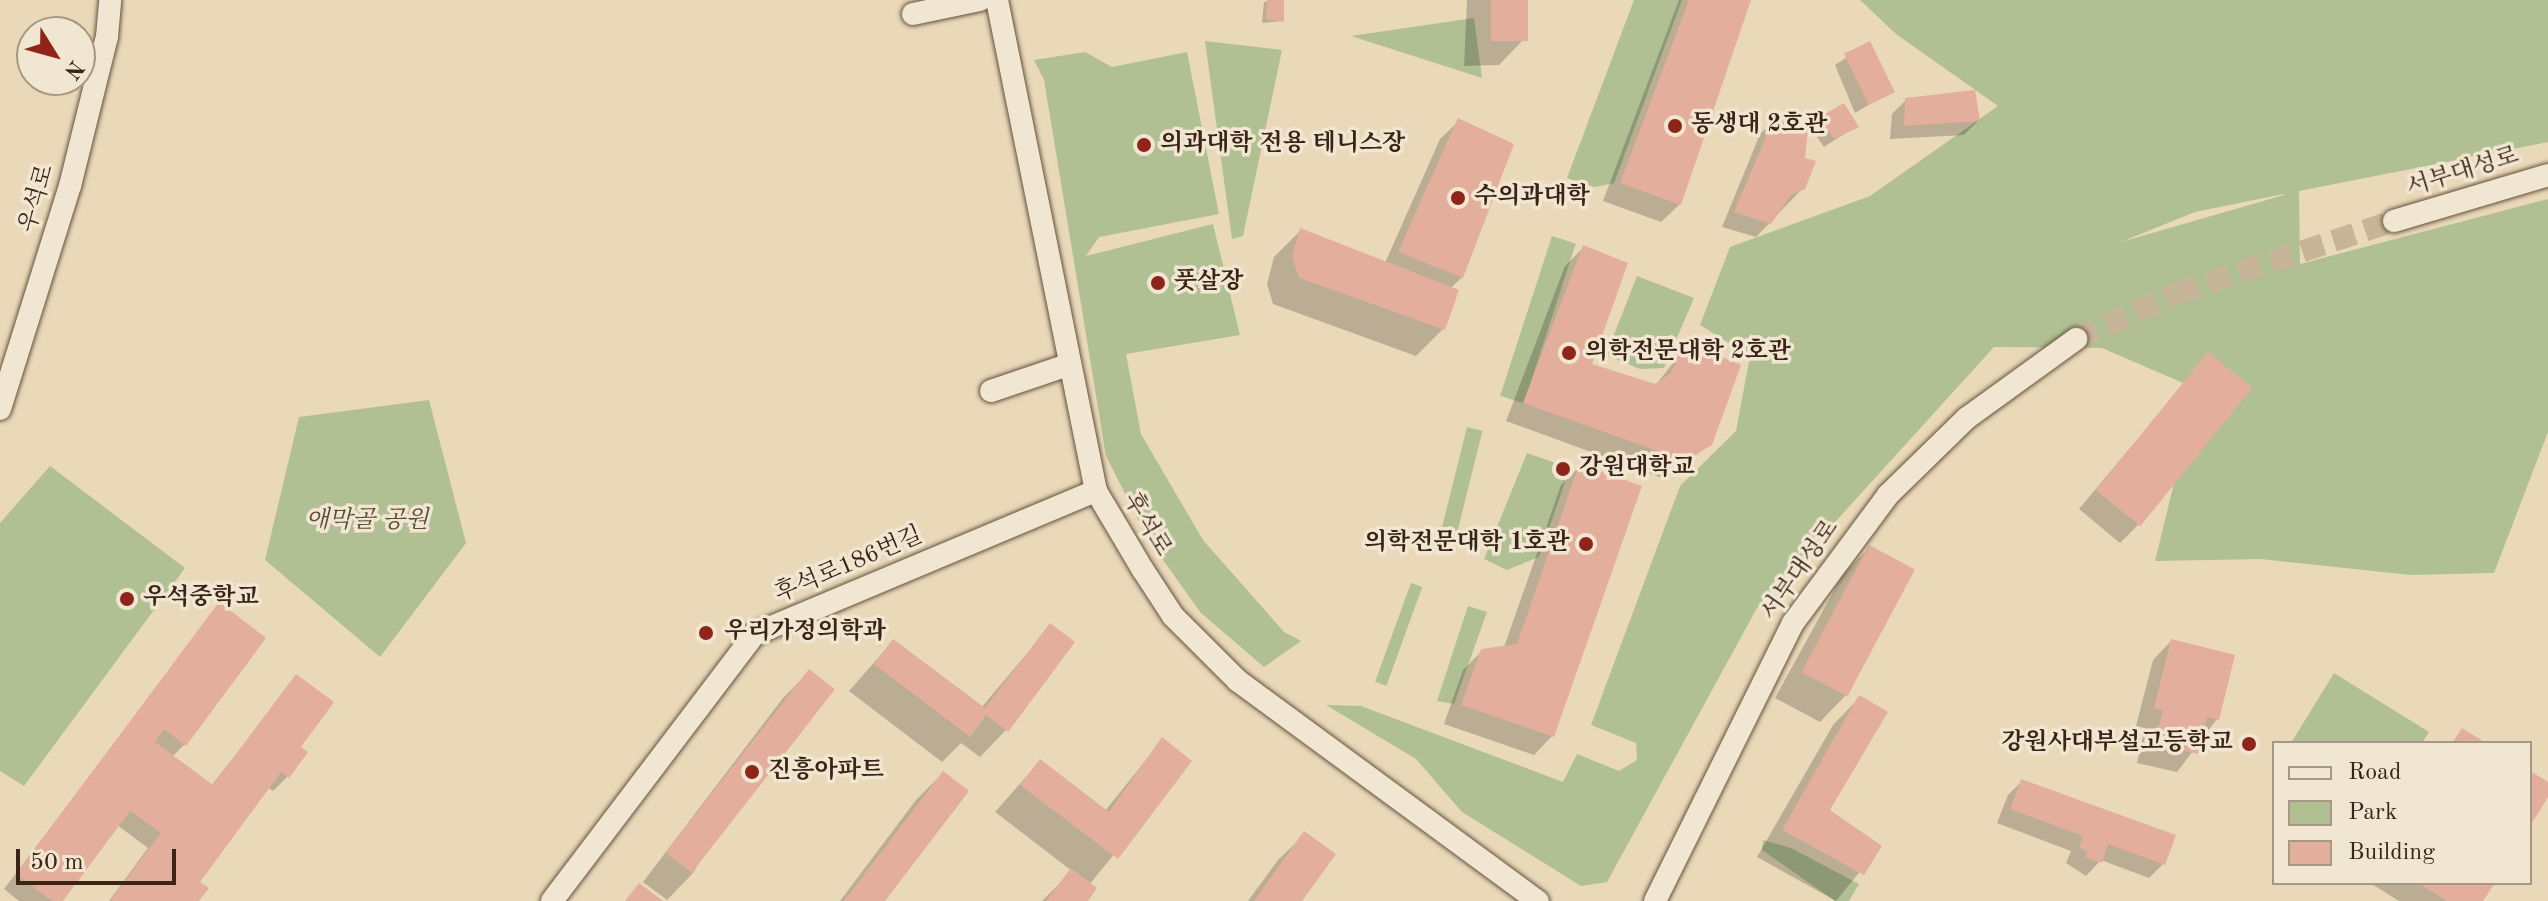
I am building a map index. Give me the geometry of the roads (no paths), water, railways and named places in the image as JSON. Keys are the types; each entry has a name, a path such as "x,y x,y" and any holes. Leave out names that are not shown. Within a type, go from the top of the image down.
{"street":[{"name":"우석로","path":"0,409 70,186 107,37 110,0"},
{"path":"913,14 980,0"},
{"name":"후석로","path":"997,0 1068,365 1096,491 1173,616 1238,681 1538,901"},
{"name":"서부대성로","path":"2394,221 2548,175"},
{"name":"서부대성로","path":"1655,901 1793,623 1888,495 1967,418 2076,339"},
{"path":"991,391 1068,365"},
{"name":"후석로186번길","path":"552,901 755,634 1096,491"}],"tunnel":[{"path":"2076,339 2177,293 2394,221"}],"place":[{"name":"동생대 2호관","path":"1675,126"},
{"name":"의과대학 전용 테니스장","path":"1144,145"},
{"name":"수의과대학","path":"1458,198"},
{"name":"풋살장","path":"1158,283"},
{"name":"의학전문대학 2호관","path":"1569,353"},
{"name":"강원대학교","path":"1563,469"},
{"name":"의학전문대학 1호관","path":"1586,544"},
{"name":"우석중학교","path":"127,599"},
{"name":"우리가정의학과","path":"706,633"},
{"name":"강원사대부설고등학교","path":"2249,744"},
{"name":"진흥아파트","path":"752,772"}],"park label":[{"name":"애막골 공원","path":"367,522"}]}
